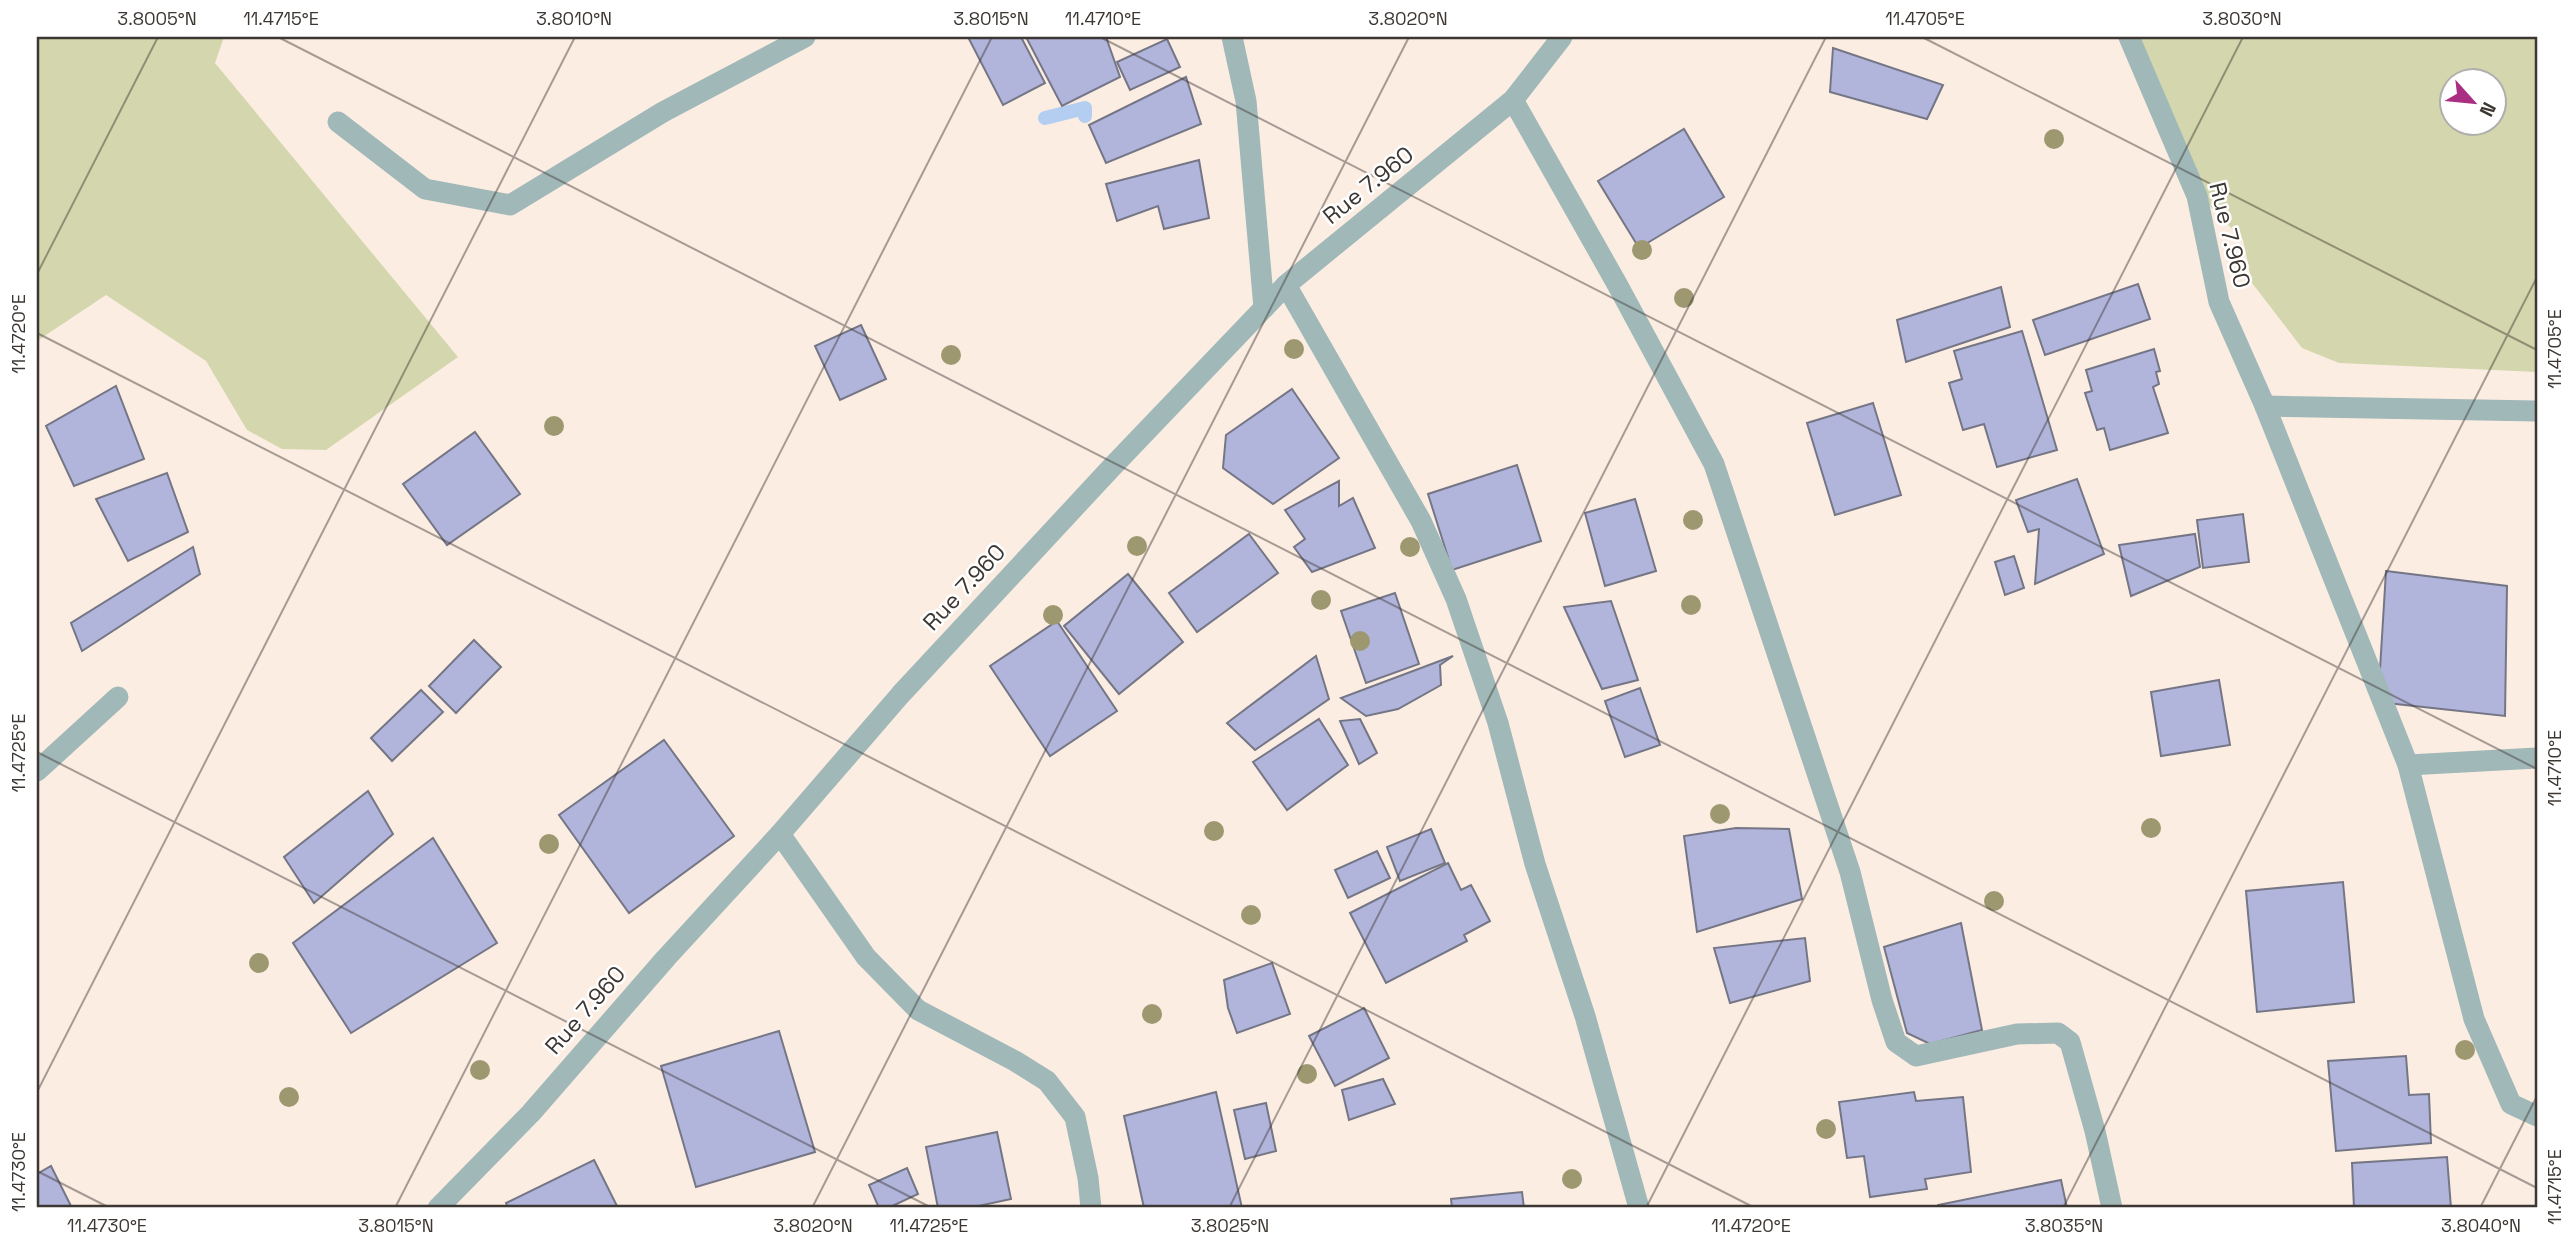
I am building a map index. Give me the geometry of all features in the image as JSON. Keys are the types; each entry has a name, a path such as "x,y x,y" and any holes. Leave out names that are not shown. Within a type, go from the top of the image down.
{"street":[{"path":"338,122 425,189 510,205 663,112 805,37"},
{"path":"1233,37 1246,102 1264,308"},
{"name":"Rue 7.960","path":"438,1208 531,1113 901,694 1286,285 1513,100 1562,37"},
{"name":"Rue 7.960","path":"2131,37 2197,196 2219,302 2265,406 2408,765 2474,1019 2511,1104 2537,1116"},
{"path":"1513,100 1714,464 1850,873 1882,1000 1896,1042 1916,1056 2017,1034 2058,1033 2070,1042 2095,1131 2112,1208"},
{"path":"1286,285 1422,521 1456,599 1498,723 1535,864 1585,1016 1639,1208"},
{"path":"2265,406 2537,411"},
{"path":"37,771 118,697"},
{"path":"2408,765 2537,758"},
{"path":"780,834 866,957 918,1010 1047,1081 1075,1117 1088,1178 1091,1208"}],"green space":[{"path":"37,37 224,37 215,63 458,357 326,450 282,449 247,430 206,361 106,295 37,341"},
{"path":"2137,37 2537,37 2537,372 2339,363 2302,348 2252,283 2243,240 2198,194"}],"building":[{"path":"968,37 1021,37 1045,83 1003,105"},
{"path":"1026,37 1106,37 1120,77 1062,106"},
{"path":"1167,39 1180,67 1130,90 1117,62"},
{"path":"1833,48 1943,85 1927,119 1830,92"},
{"path":"1186,77 1201,124 1106,163 1089,125"},
{"path":"1684,129 1724,197 1639,248 1598,181"},
{"path":"1199,160 1209,218 1164,229 1158,206 1117,221 1106,184"},
{"path":"2138,284 2150,319 2045,355 2033,320"},
{"path":"2001,287 2010,327 1906,362 1897,320"},
{"path":"861,325 886,379 840,400 815,346"},
{"path":"2022,331 2057,450 1997,467 1984,424 1963,430 1949,383 1962,379 1954,351"},
{"path":"2154,349 2160,371 2156,372 2159,384 2153,387 2168,433 2110,450 2104,428 2097,430 2085,393 2092,391 2086,370"},
{"path":"116,386 144,459 74,486 46,426"},
{"path":"1292,389 1339,458 1273,504 1223,468 1226,435"},
{"path":"1873,403 1901,495 1835,515 1807,423"},
{"path":"475,432 520,494 447,545 403,484"},
{"path":"1517,465 1541,541 1452,570 1428,494"},
{"path":"167,473 188,532 128,561 96,499"},
{"path":"2077,479 2104,554 2035,584 2039,529 2028,532 2016,500"},
{"path":"1339,481 1339,506 1353,498 1375,548 1312,572 1294,547 1305,539 1285,510"},
{"path":"1635,499 1656,571 1605,586 1585,513"},
{"path":"2243,514 2249,562 2203,568 2197,520"},
{"path":"1249,534 1278,573 1197,632 1169,593"},
{"path":"2195,534 2200,567 2131,596 2119,545"},
{"path":"193,547 200,574 82,651 71,623"},
{"path":"2014,556 2024,588 2005,595 1995,562"},
{"path":"2386,571 2507,586 2505,716 2378,702"},
{"path":"1128,574 1183,642 1119,694 1064,626"},
{"path":"1395,593 1419,664 1366,683 1341,611"},
{"path":"1611,601 1638,680 1602,689 1564,607"},
{"path":"1057,621 1117,711 1050,756 990,666"},
{"path":"474,640 501,667 456,713 429,686"},
{"path":"1316,656 1329,699 1255,750 1227,723"},
{"path":"1453,656 1440,665 1441,685 1398,709 1366,716 1341,698"},
{"path":"2219,680 2230,745 2161,756 2151,692"},
{"path":"1640,688 1660,745 1625,757 1605,701"},
{"path":"421,690 443,712 392,761 371,738"},
{"path":"1319,719 1348,765 1287,810 1253,762"},
{"path":"1360,719 1377,753 1359,764 1340,721"},
{"path":"664,740 734,836 629,913 559,815"},
{"path":"368,791 393,834 314,903 284,857"},
{"path":"1736,828 1789,829 1802,899 1697,932 1684,836"},
{"path":"1431,829 1445,863 1400,881 1387,847"},
{"path":"433,838 497,943 351,1033 293,943"},
{"path":"1377,851 1390,878 1348,898 1335,870"},
{"path":"1448,863 1461,890 1471,885 1490,921 1464,935 1467,941 1386,983 1350,913"},
{"path":"2343,882 2354,1002 2257,1012 2246,891"},
{"path":"1961,923 1982,1030 1930,1044 1907,1033 1884,947"},
{"path":"1805,938 1810,981 1730,1003 1714,948"},
{"path":"1272,963 1290,1014 1237,1033 1228,1008 1224,980"},
{"path":"1364,1008 1389,1058 1335,1086 1309,1036"},
{"path":"779,1031 815,1152 696,1187 661,1066"},
{"path":"2406,1056 2409,1095 2429,1094 2431,1143 2336,1151 2328,1061"},
{"path":"1383,1079 1395,1104 1349,1120 1342,1090"},
{"path":"1216,1092 1242,1208 1144,1208 1124,1116"},
{"path":"1914,1092 1916,1101 1963,1097 1971,1172 1925,1179 1927,1189 1870,1197 1864,1156 1847,1158 1839,1102"},
{"path":"1266,1103 1276,1151 1245,1159 1234,1110"},
{"path":"997,1132 1011,1199 969,1208 938,1208 926,1147"},
{"path":"2447,1157 2451,1208 2354,1208 2352,1163"},
{"path":"594,1160 618,1208 508,1208 506,1203"},
{"path":"51,1166 72,1208 37,1208 37,1174"},
{"path":"907,1168 918,1194 888,1208 879,1208 869,1185"},
{"path":"2061,1180 2067,1208 1938,1208 1938,1205"},
{"path":"1522,1192 1524,1208 1452,1208 1451,1199"}],"waterway":[{"path":"1045,118 1085,108 1085,116"}]}
